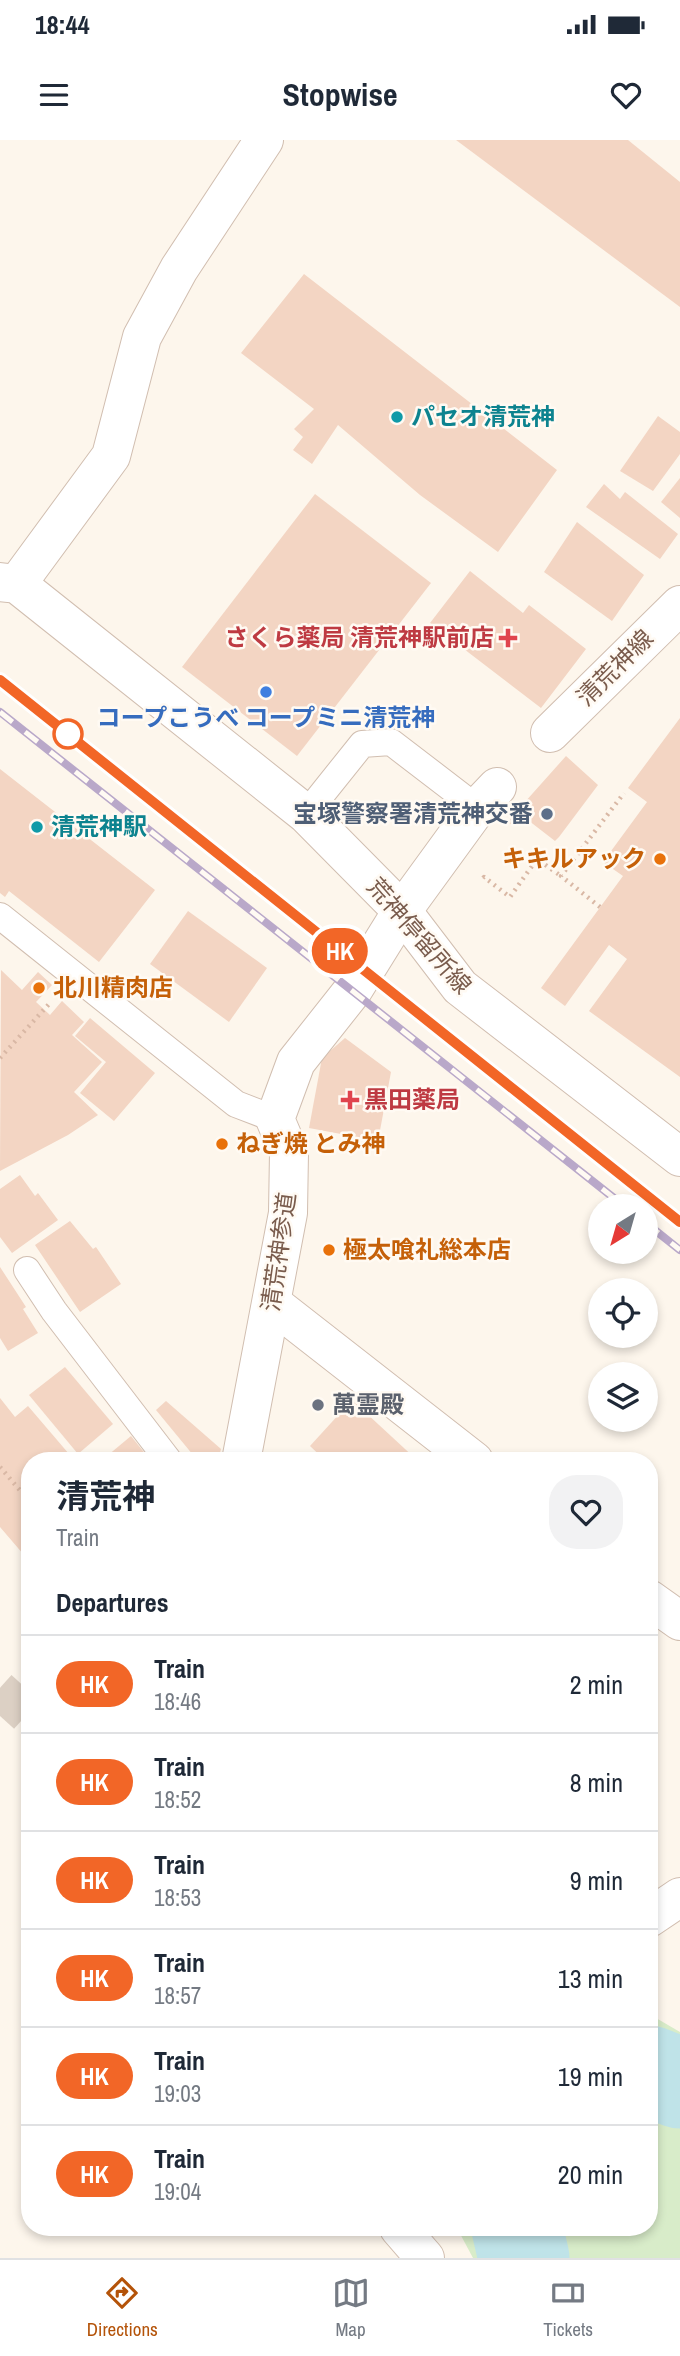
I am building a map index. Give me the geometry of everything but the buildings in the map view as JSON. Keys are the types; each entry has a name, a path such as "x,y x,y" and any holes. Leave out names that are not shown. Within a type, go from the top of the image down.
{"street":[{"path":"8,583 111,456 142,337 179,269 264,140"},
{"name":"荒神停留所線","path":"8,583 306,814 402,911 460,987 680,1157"},
{"name":"清荒神線","path":"550,733 680,605"},
{"path":"402,911 487,798"},
{"name":"清荒神参道","path":"243,1452 273,1304 288,1213 282,1136 296,1062 366,971 402,911"},
{"path":"273,1304 462,1452"},
{"path":"658,1912 680,1897"},
{"path":"405,2236 425,2258"}],"lane":[{"path":"306,814 362,744 391,742 487,798"},
{"path":"0,916 236,1104 282,1136"},
{"path":"27,1270 54,1311 162,1452"}],"path":[{"path":"561,876 624,793"},
{"path":"478,885 484,877 510,897 537,859 600,907"},
{"path":"0,1058 44,1010"},
{"path":"0,1467 21,1492"}],"green space":[{"path":"658,2019 680,2032 680,2258 473,2258 461,2236 658,2236"}],"waterway":[{"path":"658,2074 680,2083"},
{"path":"519,2236 524,2258"}],"tunnel":[{"path":"0,1716 21,1693"}],"railway":[{"path":"0,680 680,1222"},
{"path":"0,712 609,1194"},
{"path":"658,1233 680,1250"}],"train":[{"name":"HK","path":"0,680 680,1222"}],"place":[{"name":"パセオ清荒神","path":"397,417"},
{"name":"さくら薬局 清荒神駅前店","path":"508,638"},
{"name":"コープこうべ コープミニ清荒神","path":"266,692"},
{"name":"宝塚警察署清荒神交番","path":"547,814"},
{"name":"清荒神駅","path":"37,827"},
{"name":"キキルアック","path":"660,859"},
{"name":"北川精肉店","path":"39,988"},
{"name":"黒田薬局","path":"350,1100"},
{"name":"ねぎ焼 とみ神","path":"222,1144"},
{"name":"極太喰礼総本店","path":"329,1250"},
{"name":"萬霊殿","path":"318,1405"}]}
